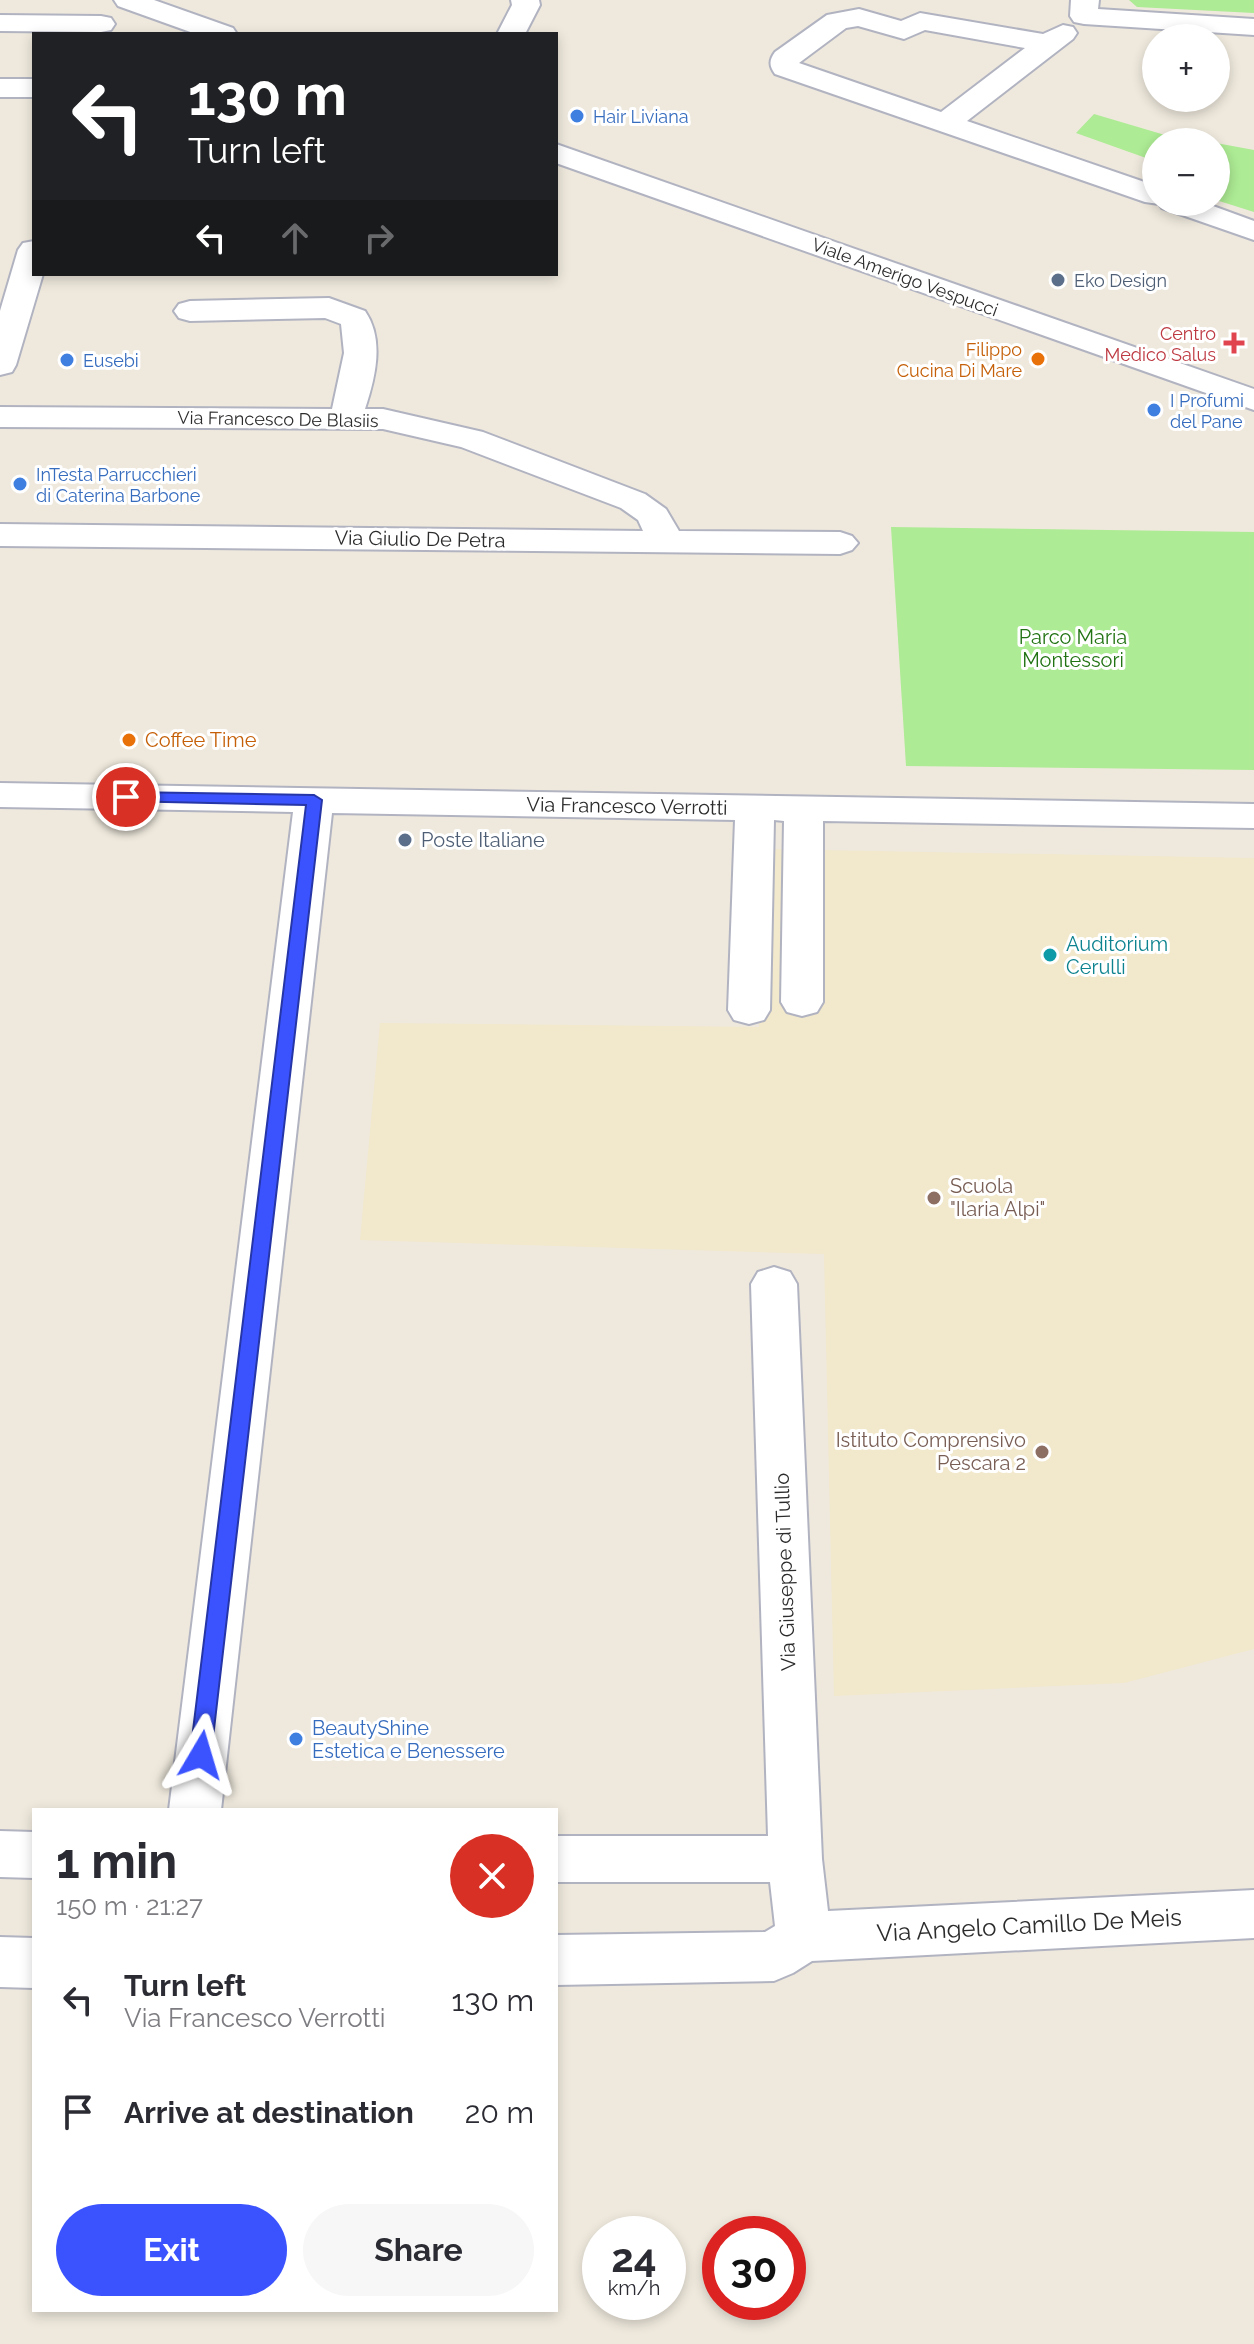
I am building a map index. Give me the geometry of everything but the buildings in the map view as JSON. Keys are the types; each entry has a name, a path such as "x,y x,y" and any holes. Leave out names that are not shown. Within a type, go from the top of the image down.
{"street":[{"path":"128,0 217,32"},
{"path":"512,32 525,0"},
{"path":"947,122 1050,44 1084,8 1254,27"},
{"path":"1050,44 920,21 904,31 859,17 837,21 785,58 785,68 1142,191"},
{"path":"0,23 102,19"},
{"path":"0,88 32,88"},
{"name":"Viale Amerigo Vespucci","path":"558,154 1254,400"},
{"path":"1212,216 1254,231"},
{"path":"0,365 32,257"},
{"path":"190,311 329,308 354,318 361,334 355,392 346,416"},
{"name":"Via Francesco De Blasiis","path":"0,417 346,416 383,419 471,439 633,501 655,515 661,523 663,541"},
{"name":"Via Giulio De Petra","path":"0,535 840,543"},
{"name":"Via Francesco Verrotti","path":"0,795 1254,816"},
{"path":"195,1808 314,800"},
{"path":"749,1010 755,808"},
{"path":"802,1002 804,809"},
{"name":"Via Giuseppe di Tullio","path":"774,1284 795,1859"},
{"path":"0,1854 32,1855"},
{"path":"558,1859 795,1859 803,1937"},
{"name":"Via Angelo Camillo De Meis","path":"558,1960 774,1956 803,1937 1254,1914"},
{"path":"0,1962 32,1963"}],"shaded area":[{"name":"Istituto Comprensivo Pescara 2","path":"765,849 1254,858 1254,1649 1124,1683 834,1696 824,1254 360,1240 380,1023 759,1027"}],"green space":[{"path":"1129,0 1254,0 1254,13 1137,7"},
{"path":"1094,114 1142,128 1142,157 1076,133"},
{"path":"1230,146 1254,150 1254,212 1230,204"},
{"name":"Parco Maria Montessori","path":"891,527 1254,532 1254,770 906,766"}],"place":[{"name":"Hair Liviana","path":"577,116"},
{"name":"Eko Design","path":"1058,280"},
{"name":"Centro Medico Salus","path":"1234,343"},
{"name":"Filippo Cucina Di Mare","path":"1038,359"},
{"name":"Eusebi","path":"67,360"},
{"name":"I Profumi del Pane","path":"1154,410"},
{"name":"InTesta Parrucchieri di Caterina Barbone","path":"20,484"},
{"name":"Coffee Time","path":"129,740"},
{"name":"Poste Italiane","path":"405,840"},
{"name":"Auditorium Cerulli","path":"1050,955"},
{"name":"Scuola \"Ilaria Alpi\"","path":"934,1198"},
{"name":"Istituto Comprensivo Pescara 2","path":"1042,1452"},
{"name":"BeautyShine Estetica e Benessere","path":"296,1739"}],"route":[{"path":"126,797 314,800 201,1755"}]}
